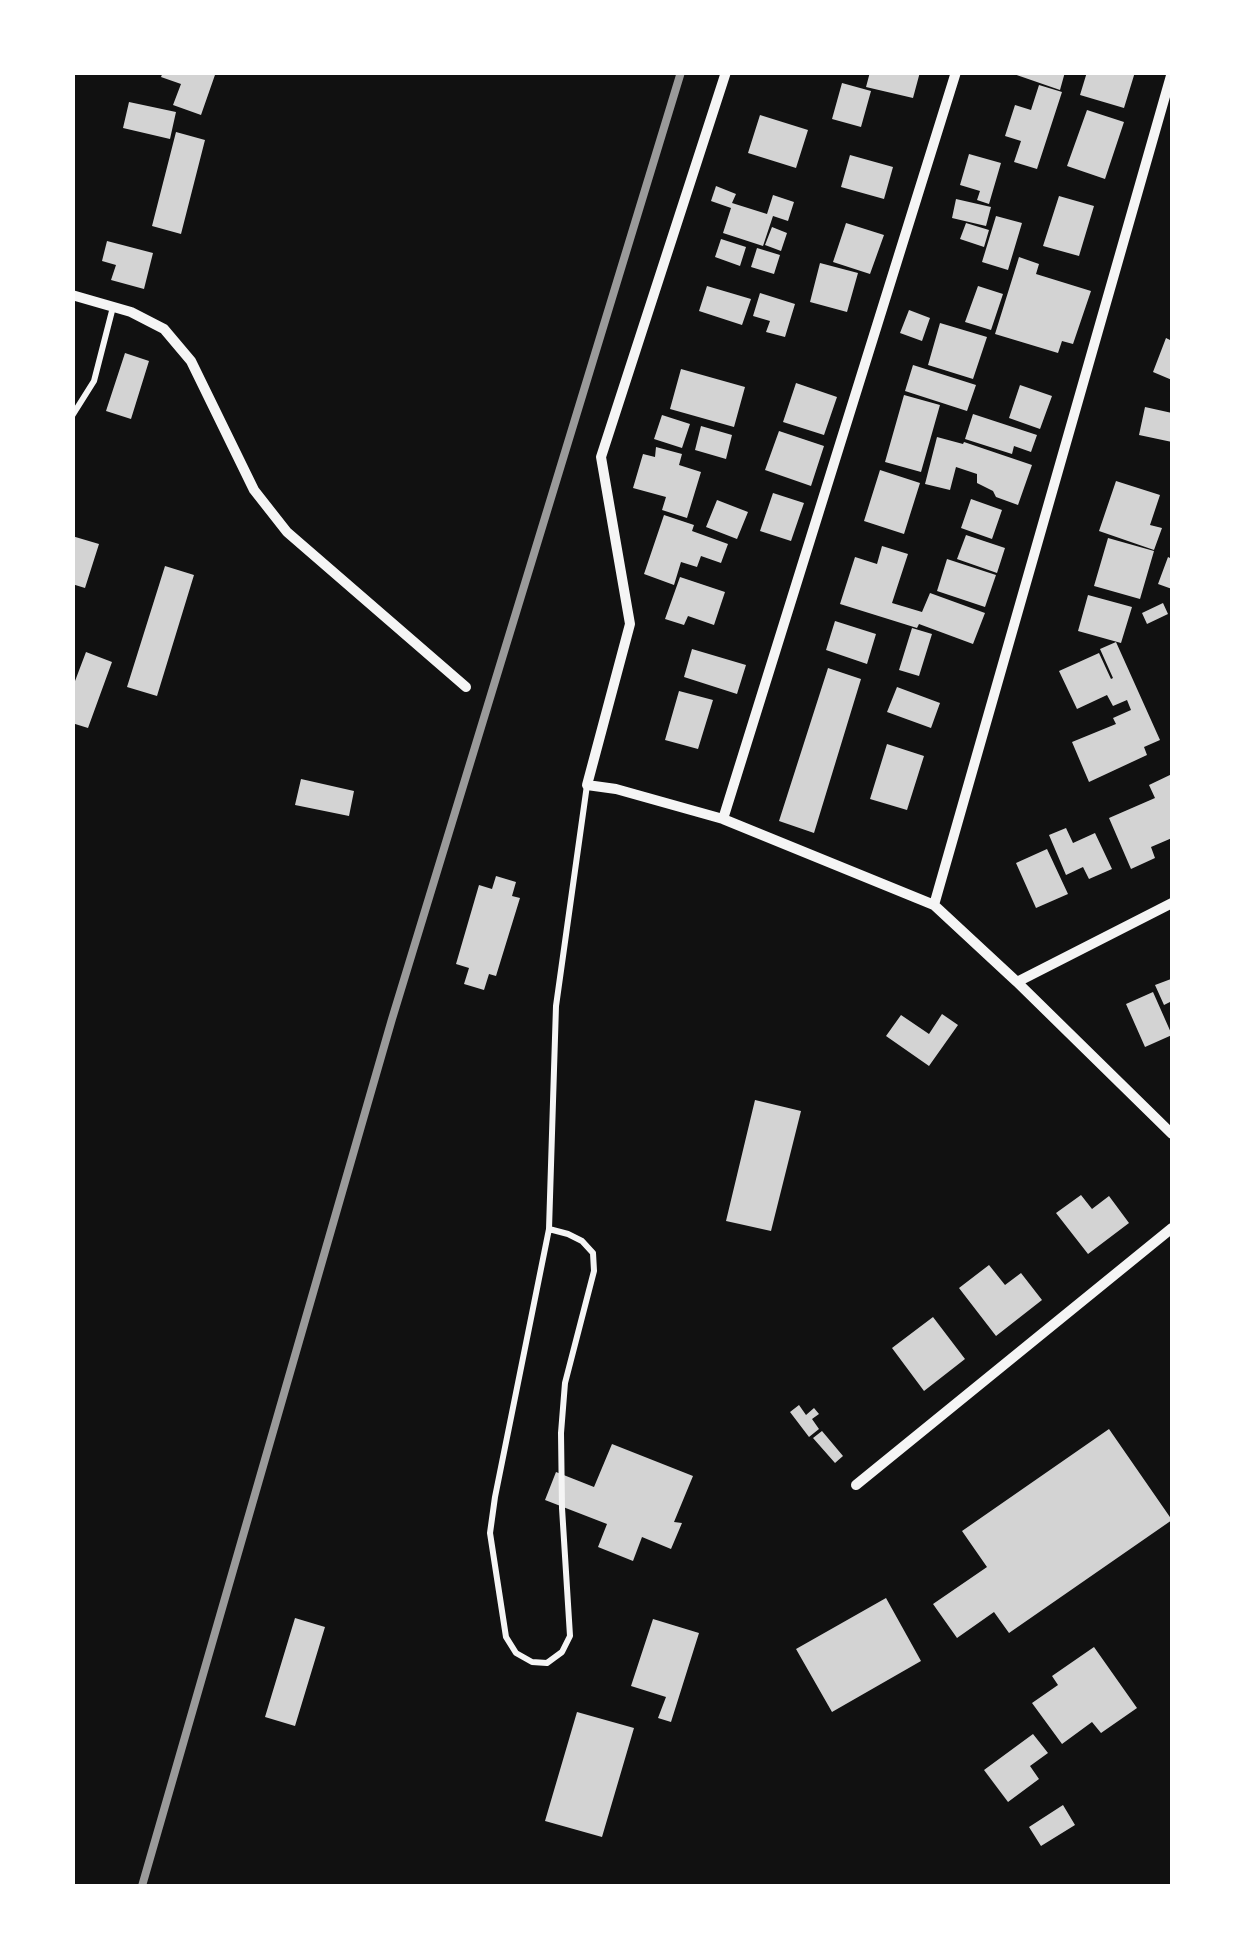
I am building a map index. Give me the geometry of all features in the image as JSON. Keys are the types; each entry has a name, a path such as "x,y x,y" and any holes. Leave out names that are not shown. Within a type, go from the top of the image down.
{"street":[{"path":"726,72 601,456 630,624 587,785 616,789 723,819 934,906 1172,1134"},
{"path":"723,819 956,72"},
{"path":"934,906 1172,72"},
{"path":"72,294 131,312 164,329 191,361 254,490 286,532 466,686"},
{"path":"1017,982 1172,903"},
{"path":"856,1485 1172,1228"}],"lane":[{"path":"72,416 94,381 113,307"},
{"path":"549,1229 582,1241 593,1253 594,1271 565,1383 562,1508 570,1636 562,1652 546,1663 532,1662 516,1653 506,1637 490,1532 549,1229 556,1006 587,785"}],"building":[{"path":"163,72 216,72 201,115 173,105 181,84 161,77"},
{"path":"870,72 920,72 913,98 866,87"},
{"path":"1008,72 1065,72 1060,90"},
{"path":"1087,72 1135,72 1124,108 1080,95"},
{"path":"842,83 871,91 861,127 832,119"},
{"path":"1039,85 1062,92 1037,169 1014,162 1021,141 1005,136 1015,105 1031,110"},
{"path":"129,102 176,112 170,139 123,128"},
{"path":"1087,110 1124,122 1105,179 1067,166"},
{"path":"760,115 808,130 796,168 748,153"},
{"path":"176,132 205,140 181,234 152,226"},
{"path":"969,154 1001,163 989,204 977,200 980,191 960,185"},
{"path":"850,155 893,167 884,199 841,187"},
{"path":"716,186 736,194 732,203 767,214 773,195 794,202 788,221 773,216 763,246 723,233 731,208 711,201"},
{"path":"1059,196 1094,206 1079,256 1043,246"},
{"path":"956,199 991,207 986,226 952,218"},
{"path":"996,216 1022,223 1008,270 982,262"},
{"path":"846,223 884,235 870,274 833,262"},
{"path":"966,223 989,230 984,247 960,239"},
{"path":"772,227 787,233 781,251 765,245"},
{"path":"721,239 746,247 740,266 715,257"},
{"path":"107,241 153,253 144,289 111,280 116,265 102,261"},
{"path":"757,248 780,255 774,274 751,267"},
{"path":"1019,257 1039,264 1036,274 1091,291 1073,344 1062,341 1058,353 995,334"},
{"path":"820,263 858,273 847,312 810,302"},
{"path":"707,286 751,299 742,325 699,311"},
{"path":"978,286 1003,294 991,330 965,322"},
{"path":"760,293 795,304 785,337 766,332 770,321 753,316"},
{"path":"909,310 930,318 922,341 900,333"},
{"path":"940,323 987,337 973,379 928,365"},
{"path":"1166,338 1172,341 1172,380 1153,372"},
{"path":"125,353 149,361 131,419 106,411"},
{"path":"913,365 976,385 967,411 905,391"},
{"path":"681,369 745,387 734,427 670,409"},
{"path":"796,383 837,397 824,435 783,422"},
{"path":"1020,385 1052,396 1040,429 1009,418"},
{"path":"904,395 940,405 921,472 885,462"},
{"path":"1145,407 1172,413 1172,442 1139,435"},
{"path":"973,414 1037,435 1031,452 1014,446 1012,454 965,439"},
{"path":"662,415 690,424 682,448 654,439"},
{"path":"701,426 732,435 726,459 695,450"},
{"path":"779,431 824,446 811,486 765,470"},
{"path":"937,437 1032,465 1018,505 996,497 993,491 977,483 977,474 956,467 950,490 925,484"},
{"path":"656,447 682,454 679,465 701,472 687,518 662,510 666,497 633,488 643,454 655,457"},
{"path":"880,470 920,483 904,534 864,521"},
{"path":"1116,481 1160,495 1150,525 1162,528 1154,550 1099,531"},
{"path":"773,493 804,503 791,541 760,531"},
{"path":"971,499 1002,510 992,539 961,528"},
{"path":"717,500 748,512 737,539 706,527"},
{"path":"664,515 694,525 692,531 728,544 721,563 701,556 697,567 681,562 674,585 644,574"},
{"path":"966,535 1005,548 997,573 957,559"},
{"path":"72,536 99,544 85,588 72,584"},
{"path":"1108,538 1154,551 1140,599 1094,586"},
{"path":"882,546 908,554 892,603 922,612 930,593 985,613 973,644 919,624 917,628 840,604 855,557 877,564"},
{"path":"1168,557 1172,559 1172,589 1158,584"},
{"path":"947,559 996,575 985,607 937,591"},
{"path":"165,566 194,575 157,696 127,687"},
{"path":"680,577 725,592 714,625 688,616 684,625 665,619"},
{"path":"1088,595 1132,607 1121,643 1078,631"},
{"path":"1163,603 1168,614 1147,624 1142,613"},
{"path":"835,621 876,634 867,664 826,650"},
{"path":"912,628 932,634 919,676 899,670"},
{"path":"1116,642 1160,740 1144,747 1147,755 1089,782 1072,742 1116,724 1113,718 1131,710 1127,700 1113,706 1107,695 1077,709 1059,671 1099,653 1113,678 1100,649"},
{"path":"692,649 746,665 737,694 684,677"},
{"path":"86,652 112,662 88,728 72,723 72,689"},
{"path":"828,668 861,679 814,833 779,821"},
{"path":"897,687 940,703 931,728 887,712"},
{"path":"679,691 713,700 698,749 665,740"},
{"path":"887,744 924,756 907,810 870,799"},
{"path":"1172,774 1172,838 1151,847 1155,858 1131,869 1109,818 1155,798 1149,785"},
{"path":"301,779 354,791 349,816 295,805"},
{"path":"1066,828 1073,843 1095,833 1112,869 1089,879 1083,867 1066,875 1049,835"},
{"path":"1047,849 1068,894 1036,908 1016,863"},
{"path":"496,876 516,882 512,896 520,898 496,976 489,974 484,990 464,984 469,968 456,964 479,885 492,889"},
{"path":"1171,979 1172,1001 1164,1005 1155,985"},
{"path":"1153,992 1172,1035 1145,1047 1126,1004"},
{"path":"942,1014 958,1025 929,1066 886,1036 901,1015 929,1034"},
{"path":"755,1100 801,1111 771,1231 726,1221"},
{"path":"1081,1195 1092,1209 1109,1196 1129,1223 1088,1254 1056,1213"},
{"path":"989,1265 1005,1285 1021,1273 1042,1300 996,1336 959,1288"},
{"path":"933,1317 965,1359 924,1391 892,1348"},
{"path":"799,1405 806,1415 814,1408 819,1414 812,1419 819,1429 809,1437 790,1412"},
{"path":"1109,1429 1172,1520 1009,1633 994,1612 957,1638 933,1604 987,1567 962,1531"},
{"path":"822,1431 843,1456 835,1463 813,1438"},
{"path":"612,1444 693,1476 674,1522 682,1523 671,1549 642,1537 633,1561 598,1547 607,1524 545,1500 556,1472 594,1487"},
{"path":"886,1598 921,1661 832,1712 796,1649"},
{"path":"295,1618 325,1627 295,1726 265,1717"},
{"path":"653,1619 699,1633 671,1722 658,1718 666,1697 631,1686"},
{"path":"1094,1647 1137,1708 1101,1733 1092,1722 1062,1744 1032,1703 1058,1685 1052,1676"},
{"path":"577,1712 634,1728 602,1837 545,1821"},
{"path":"1033,1734 1048,1753 1030,1766 1039,1779 1008,1802 984,1770"},
{"path":"1063,1805 1075,1825 1041,1846 1029,1827"}],"railway":[{"path":"142,1886 392,1019 681,72"}]}
